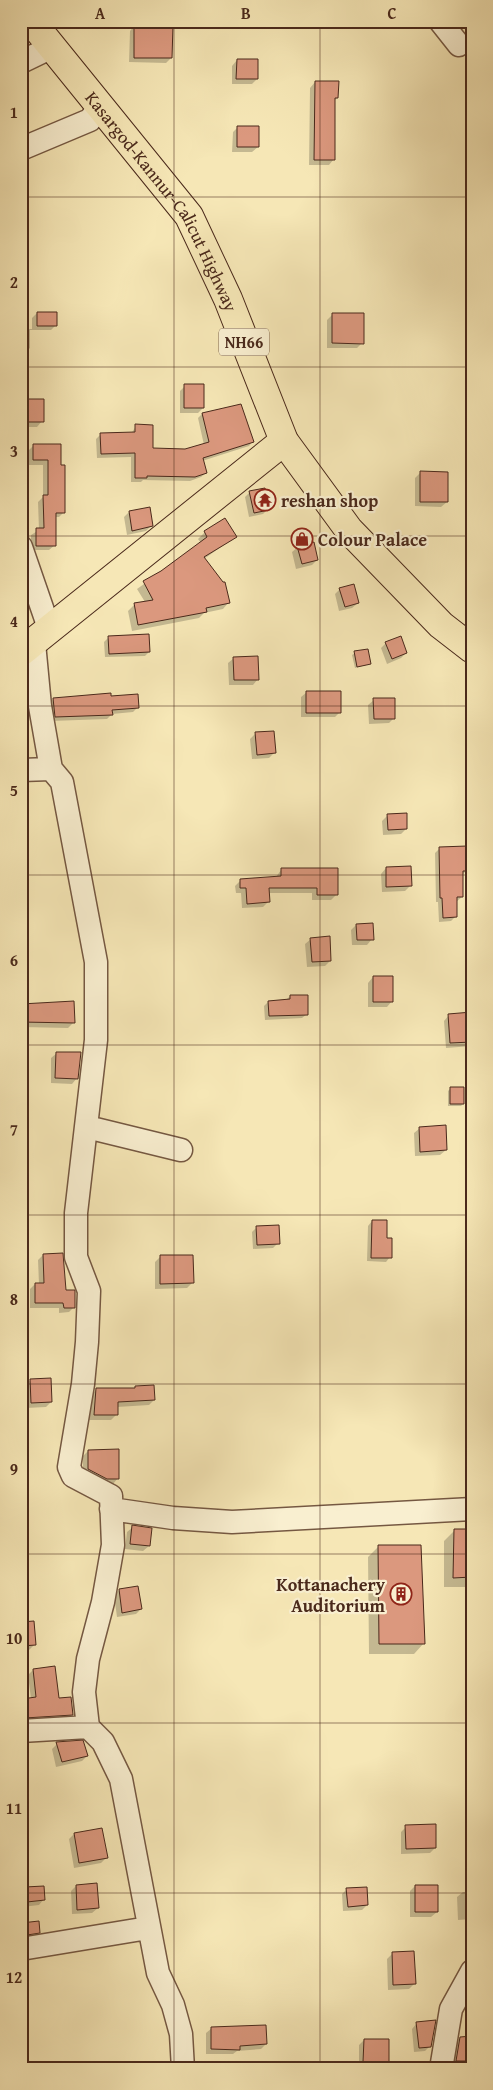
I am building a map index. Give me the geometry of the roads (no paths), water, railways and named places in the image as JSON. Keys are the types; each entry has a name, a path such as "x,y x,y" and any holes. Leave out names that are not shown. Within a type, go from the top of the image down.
{"main road":[{"name":"Kasargod-Kannur-Calicut Highway","path":"31,21 189,216 228,299 284,441 349,530 441,625 472,649"},
{"path":"35,642 284,441"}],"street":[{"path":"440,21 459,45"},
{"path":"21,62 52,47"},
{"path":"21,149 90,120 100,106"},
{"path":"21,547 35,642 40,706 52,769 62,782 96,962 96,1040 76,1213 76,1258 89,1291 87,1342 83,1384 69,1467 73,1476 111,1496 113,1545 103,1602 88,1659 84,1692 88,1727 103,1742 121,1779 158,1973 173,2005 181,2034 182,2069"},
{"path":"21,770 52,769"},
{"path":"87,1127 182,1150"},
{"path":"111,1509 173,1518 232,1522 472,1509"},
{"path":"21,1731 88,1727"},
{"path":"21,1949 148,1928"},
{"path":"441,2069 451,2009 472,1971"}],"place":[{"name":"reshan shop","path":"265,500"},
{"name":"Colour Palace","path":"302,539"},
{"name":"Kottanachery Auditorium","path":"401,1594"}]}
